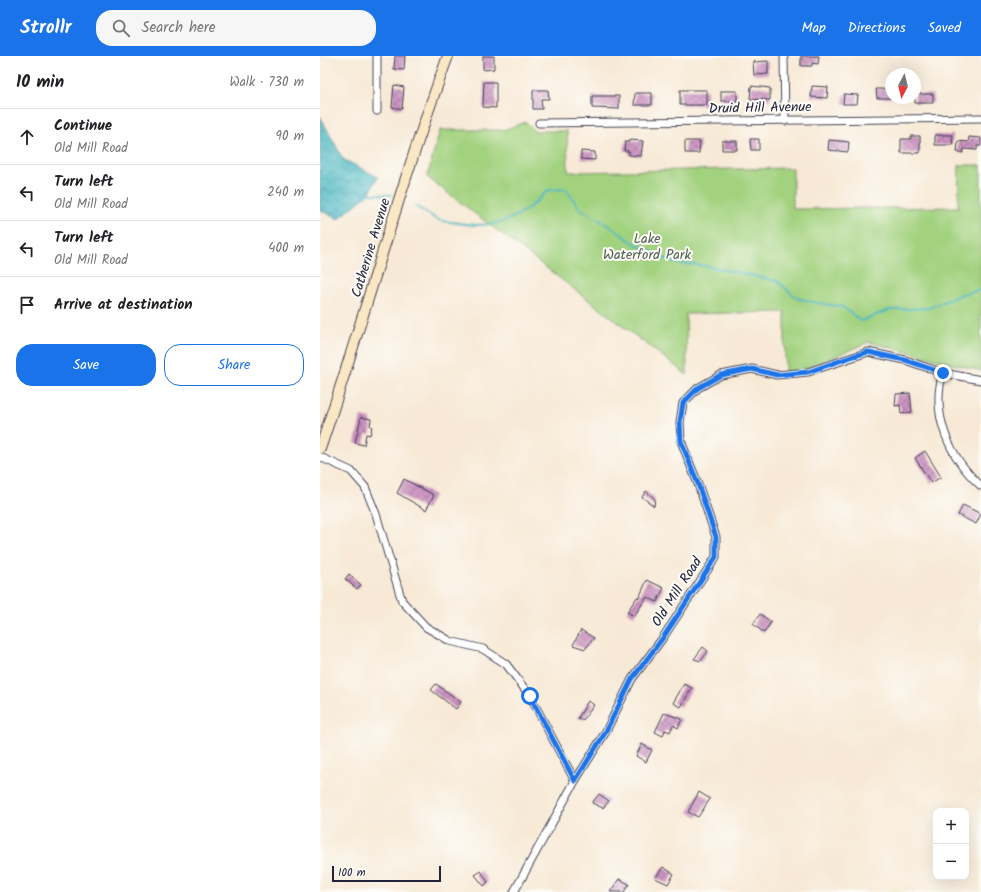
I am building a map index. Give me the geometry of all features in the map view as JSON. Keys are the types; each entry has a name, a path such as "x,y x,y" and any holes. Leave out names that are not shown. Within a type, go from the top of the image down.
{"street":[{"path":"377,56 377,111"},
{"name":"Catherine Avenue","path":"320,449 351,358 432,100 448,56"},
{"path":"784,56 785,121"},
{"name":"Druid Hill Avenue","path":"539,124 981,118"},
{"name":"Old Mill Road","path":"514,892 575,781 605,733 632,679 662,639 716,557 716,537 698,484 681,441 680,422 683,403 698,388 721,375 752,369 777,375 808,372 868,352 905,360 943,373 981,380"},
{"path":"943,373 939,393 940,416 944,434 952,450 967,472 981,486"},
{"path":"320,457 351,471 365,487 376,514 402,601 426,627 450,641 484,649 506,664 530,696 575,781"}],"green space":[{"name":"Lake Waterford Park","path":"526,122 534,131 567,131 568,172 793,168 793,209 958,207 959,165 981,165 981,371 869,342 797,372 785,372 785,312 686,314 687,375 427,177 440,130 503,130"}],"water":[{"path":"320,116 343,159 378,177 369,194 338,219 320,210"}],"building":[{"path":"395,56 405,56 404,70 394,69"},
{"path":"483,56 494,56 494,69 483,70"},
{"path":"801,56 819,56 818,64 812,63 812,66 801,66"},
{"path":"768,61 768,74 754,75 753,62"},
{"path":"484,82 496,82 496,108 483,107"},
{"path":"394,85 404,87 402,109 392,107"},
{"path":"751,86 770,88 770,100 750,99"},
{"path":"812,86 828,87 827,98 811,97"},
{"path":"876,89 885,89 885,98 877,98"},
{"path":"533,90 548,90 549,99 541,99 542,109 533,109"},
{"path":"680,90 707,90 707,105 680,105"},
{"path":"721,91 737,91 737,101 721,101"},
{"path":"635,93 652,93 652,105 634,105"},
{"path":"844,94 858,95 857,104 843,104"},
{"path":"921,94 933,94 933,103 921,103"},
{"path":"592,96 619,96 619,109 592,108"},
{"path":"935,135 953,135 952,145 935,145"},
{"path":"911,136 920,136 920,153 901,153 901,139 911,139"},
{"path":"969,137 981,138 981,146 977,146 977,150 964,149 963,153 957,152 958,141 968,142"},
{"path":"750,139 759,139 759,150 751,150"},
{"path":"629,140 643,141 641,156 629,155 629,151 624,151 625,142 629,142"},
{"path":"829,140 849,142 848,152 828,150"},
{"path":"685,141 700,141 699,153 685,153"},
{"path":"722,141 737,141 737,150 722,150"},
{"path":"581,151 595,152 595,160 581,159"},
{"path":"910,393 912,412 901,414 900,405 895,406 896,394"},
{"path":"361,417 371,419 370,426 372,427 370,435 366,434 364,445 355,443"},
{"path":"925,451 941,477 931,483 915,458"},
{"path":"404,479 434,495 426,510 397,493"},
{"path":"646,491 655,499 654,506 642,497"},
{"path":"963,505 981,514 976,524 958,515"},
{"path":"349,574 361,585 357,589 345,579"},
{"path":"647,580 664,588 657,602 647,597 634,616 627,612 637,597 639,598"},
{"path":"760,614 771,622 764,633 753,624"},
{"path":"581,630 594,638 585,649 573,645"},
{"path":"703,647 708,651 701,661 694,659"},
{"path":"436,684 461,702 456,709 431,690"},
{"path":"684,684 692,688 681,707 673,703"},
{"path":"588,701 594,705 583,720 578,718"},
{"path":"664,713 682,719 678,728 673,725 670,732 665,730 663,736 655,732"},
{"path":"642,744 652,750 646,762 636,756"},
{"path":"699,792 710,799 698,817 688,812"},
{"path":"599,794 609,801 603,808 592,803"},
{"path":"663,867 674,874 668,884 655,878"},
{"path":"481,871 488,882 484,886 475,875"},
{"path":"619,879 629,884 624,892 610,892"}],"waterway":[{"path":"415,206 441,221 485,225 508,220 518,215 538,200 548,190 566,189 580,209 611,227 637,245 675,263 707,266 777,281 797,298 843,307 861,321 889,310 929,308 962,294 981,290"},
{"path":"369,194 392,195"}],"route":[{"path":"530,696 575,781 605,733 632,679 662,639 716,557 716,537 698,484 681,441 680,422 683,403 698,388 721,375 752,369 777,375 808,372 868,352 905,360 943,373"}]}
